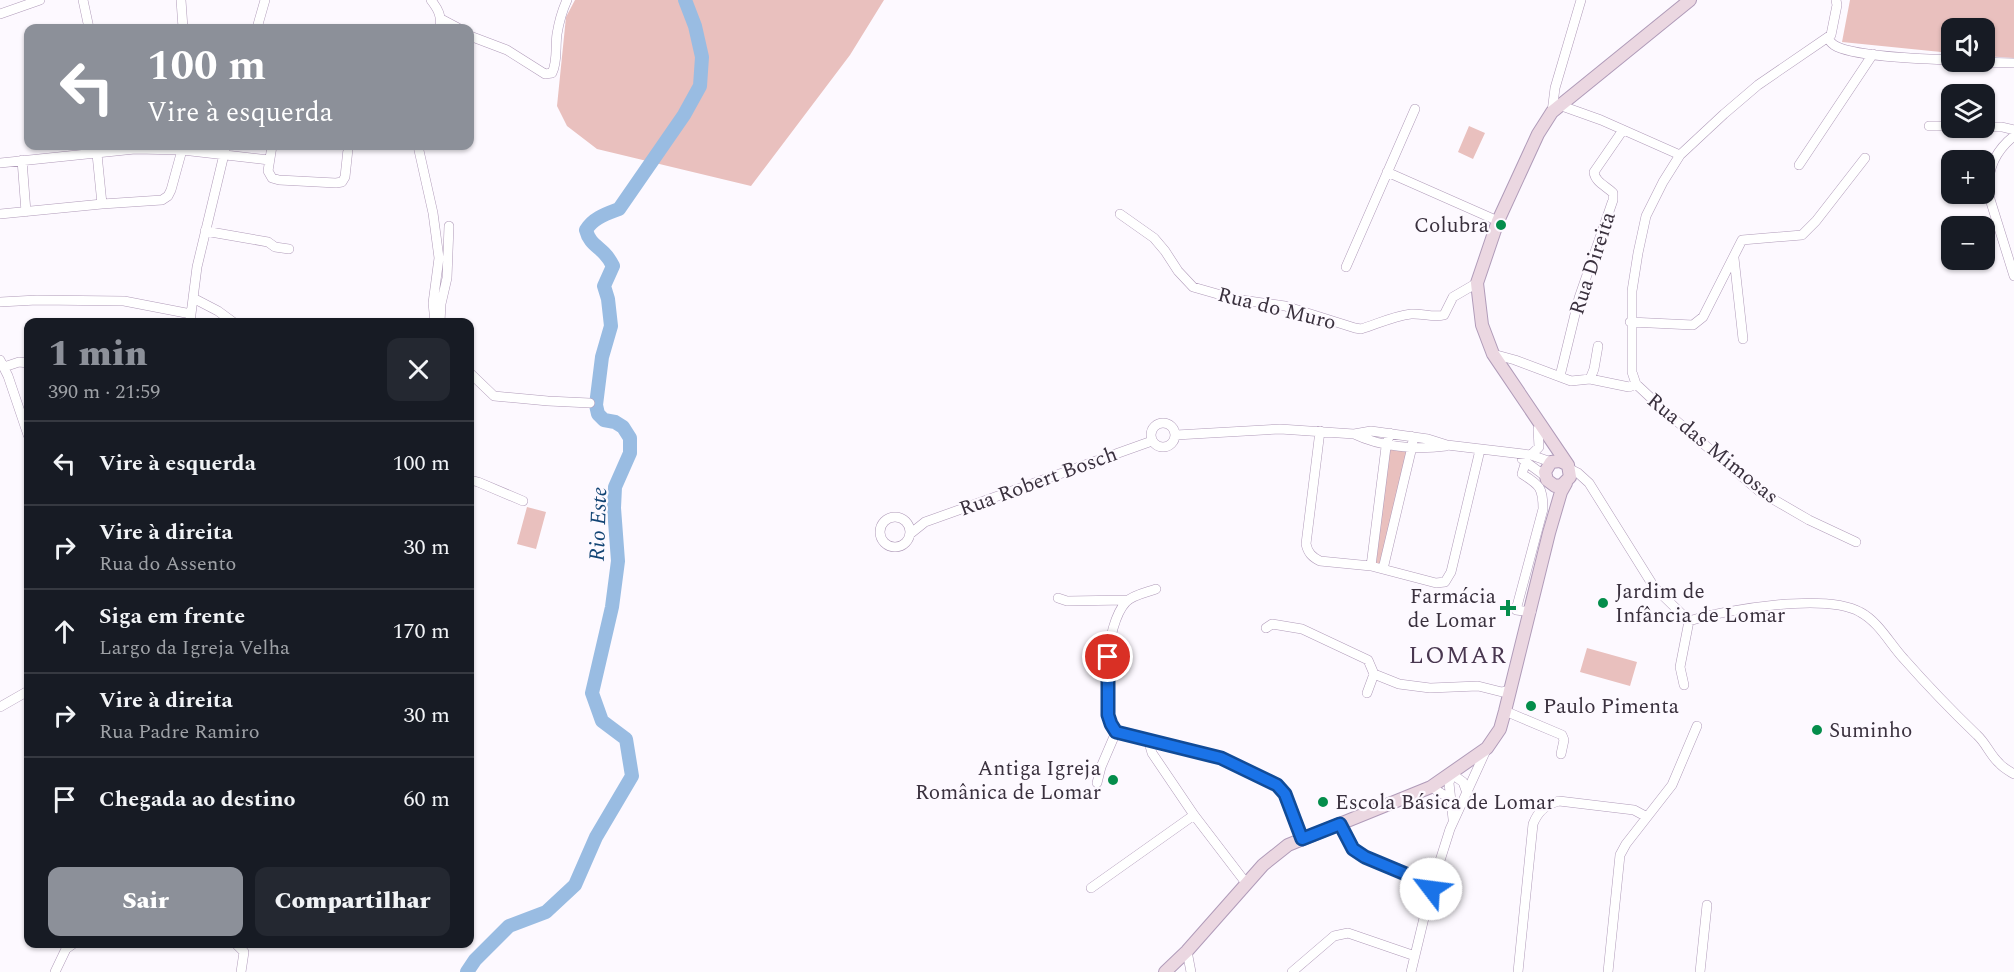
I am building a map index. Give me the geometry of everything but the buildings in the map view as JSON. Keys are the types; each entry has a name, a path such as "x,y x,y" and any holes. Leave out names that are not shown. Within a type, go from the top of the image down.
{"main road":[{"path":"1568,475 1528,407 1493,354 1482,326 1477,283 1498,221 1538,134 1555,106 1689,0"},
{"path":"1528,407 1551,462"},
{"path":"1549,532 1552,505 1546,468 1551,462 1560,461 1568,475"},
{"path":"1548,480 1555,486 1568,475"},
{"path":"1165,972 1263,865 1288,845 1431,787 1487,748 1500,729 1506,711 1549,532 1568,475"}],"street":[{"path":"0,14 40,0"},
{"path":"82,0 88,24"},
{"path":"181,0 183,24"},
{"path":"258,24 265,0"},
{"path":"431,0 437,8 441,24"},
{"path":"474,38 507,50 545,74 552,73 555,68 557,34 567,0"},
{"path":"1581,0 1561,68 1555,106 1623,130 1680,155"},
{"path":"1493,354 1571,381 1590,379 1629,387 1636,384 1632,372 1630,322 1632,291 1646,216 1663,182 1680,155 1758,85 1831,35 1836,0"},
{"path":"1827,38 1834,45 1848,50 1902,58 1941,60"},
{"path":"1799,165 1873,54"},
{"path":"1995,62 2014,63"},
{"path":"1346,267 1415,109"},
{"path":"1929,126 1941,126"},
{"path":"1995,127 2014,130"},
{"name":"Rua Direita","path":"1560,376 1579,298 1613,200 1613,193 1598,182 1594,172 1623,130"},
{"path":"2014,136 2005,143 1994,160 1987,184 2014,276"},
{"path":"0,214 162,200 168,196 182,150 225,150 268,160"},
{"path":"0,302 37,300 124,302 191,318 205,231 225,150"},
{"path":"271,150 268,171 272,178 342,182 345,177 348,150"},
{"path":"419,150 433,213 439,258 433,303 435,318"},
{"path":"0,163 100,151 102,204"},
{"path":"1630,322 1693,325 1703,317 1743,240 1802,235 1816,221 1865,158"},
{"path":"22,160 26,212"},
{"path":"1387,172 1498,221"},
{"name":"Rua do Muro","path":"1120,214 1154,238 1178,271 1193,286 1224,296 1285,306 1361,329 1405,315 1417,313 1444,315 1453,297 1477,283"},
{"path":"440,318 447,278 449,226"},
{"path":"205,231 268,242 275,247 289,249"},
{"path":"1734,257 1743,339"},
{"path":"193,298 227,318"},
{"path":"1590,379 1598,346"},
{"path":"24,363 2,364 24,424"},
{"path":"474,377 494,396 590,403"},
{"name":"Rua das Mimosas","path":"1636,384 1759,491 1809,520 1856,542"},
{"name":"Rua Robert Bosch","path":"1159,423 1170,425 1176,435 1172,444 1165,447 1157,446 1152,441 1152,430 1159,423"},
{"path":"1176,435 1280,429 1354,434 1371,431 1411,436 1447,445 1514,454 1551,462"},
{"path":"1531,612 1516,610 1543,508 1543,493 1537,484 1522,474 1528,458 1539,447 1538,429"},
{"path":"1320,431 1306,544 1312,557 1320,561 1371,566 1436,583 1445,582 1451,572 1480,450"},
{"path":"1354,434 1367,440 1412,447 1428,448 1447,445"},
{"path":"1371,566 1390,434"},
{"path":"1383,569 1412,447 1411,436"},
{"name":"Rua Robert Bosch","path":"925,522 894,517 885,521 880,529 881,539 887,545 896,547 904,544 910,534 925,522 1152,441"},
{"path":"1528,458 1548,480"},
{"path":"1568,475 1595,495 1654,587 1689,621"},
{"path":"474,482 523,501"},
{"path":"903,519 909,527 910,534"},
{"path":"1059,598 1067,601 1127,600 1156,589"},
{"path":"1127,600 1115,621 1109,644 1108,715 1116,732 1221,758 1277,785 1285,794 1302,839"},
{"path":"1689,621 1708,615 1753,608 1823,604 1845,606 1862,613 1879,628 1906,661 1979,737 1999,764 2014,774"},
{"path":"1684,685 1680,667 1689,621"},
{"path":"1266,628 1272,624 1302,629 1368,660 1374,674 1367,693"},
{"path":"1374,674 1399,684 1430,688 1478,687 1502,692 1511,690"},
{"path":"0,707 24,693"},
{"path":"1506,711 1562,735 1564,740 1561,754"},
{"path":"1608,972 1620,855 1672,785 1698,726"},
{"path":"1097,783 1101,767 1116,732"},
{"path":"1148,740 1152,753 1194,815 1246,883"},
{"path":"1412,972 1432,885 1453,821 1487,748"},
{"path":"1453,821 1449,783 1452,774 1462,782 1467,793"},
{"path":"1431,787 1452,800"},
{"path":"1518,972 1533,824 1542,809 1550,803 1559,801 1634,810 1647,817"},
{"path":"1091,888 1194,815"},
{"path":"1340,824 1353,849 1365,857 1432,885"},
{"path":"1700,972 1707,905"},
{"path":"1292,972 1334,936 1348,933 1415,956"},
{"path":"55,972 67,948"},
{"path":"240,948 244,952 241,972"},
{"path":"1186,951 1191,972"}],"shaded area":[{"path":"575,0 884,0 850,55 751,186 597,149 567,126 557,106 566,17"},
{"path":"1850,0 2014,0 2014,58 1995,57 1995,18 1941,18 1941,52 1842,42"},
{"path":"1469,126 1485,133 1473,159 1458,152"},
{"path":"1390,449 1407,452 1381,565 1374,564"},
{"path":"527,507 546,512 536,549 517,544"},
{"path":"1587,648 1637,662 1630,686 1580,672"}],"waterway":[{"name":"Rio Este","path":"467,972 475,960 509,926 546,912 575,885 596,837 632,776 626,739 602,721 592,693 612,607 618,561 614,508 615,487 630,453 630,438 623,427 615,422 604,420 598,414 596,405 602,357 611,326 604,286 613,266 591,240 586,230 596,219 619,209 684,115 700,86 702,57 695,26 685,0"}],"place":[{"name":"Colubra","path":"1501,225"},
{"name":"Jardim de Infância de Lomar","path":"1603,603"},
{"name":"Farmácia de Lomar","path":"1508,608"},
{"name":"Paulo Pimenta","path":"1531,706"},
{"name":"Suminho","path":"1817,730"},
{"name":"Antiga Igreja Românica de Lomar","path":"1113,780"},
{"name":"Escola Básica de Lomar","path":"1323,802"}],"district":[{"name":"LOMAR","path":"1458,655"}],"route":[{"path":"1108,657 1108,715 1116,732 1221,758 1266,779 1277,785 1285,794 1302,839 1340,824 1353,849 1365,857 1432,885 1431,889"}]}
